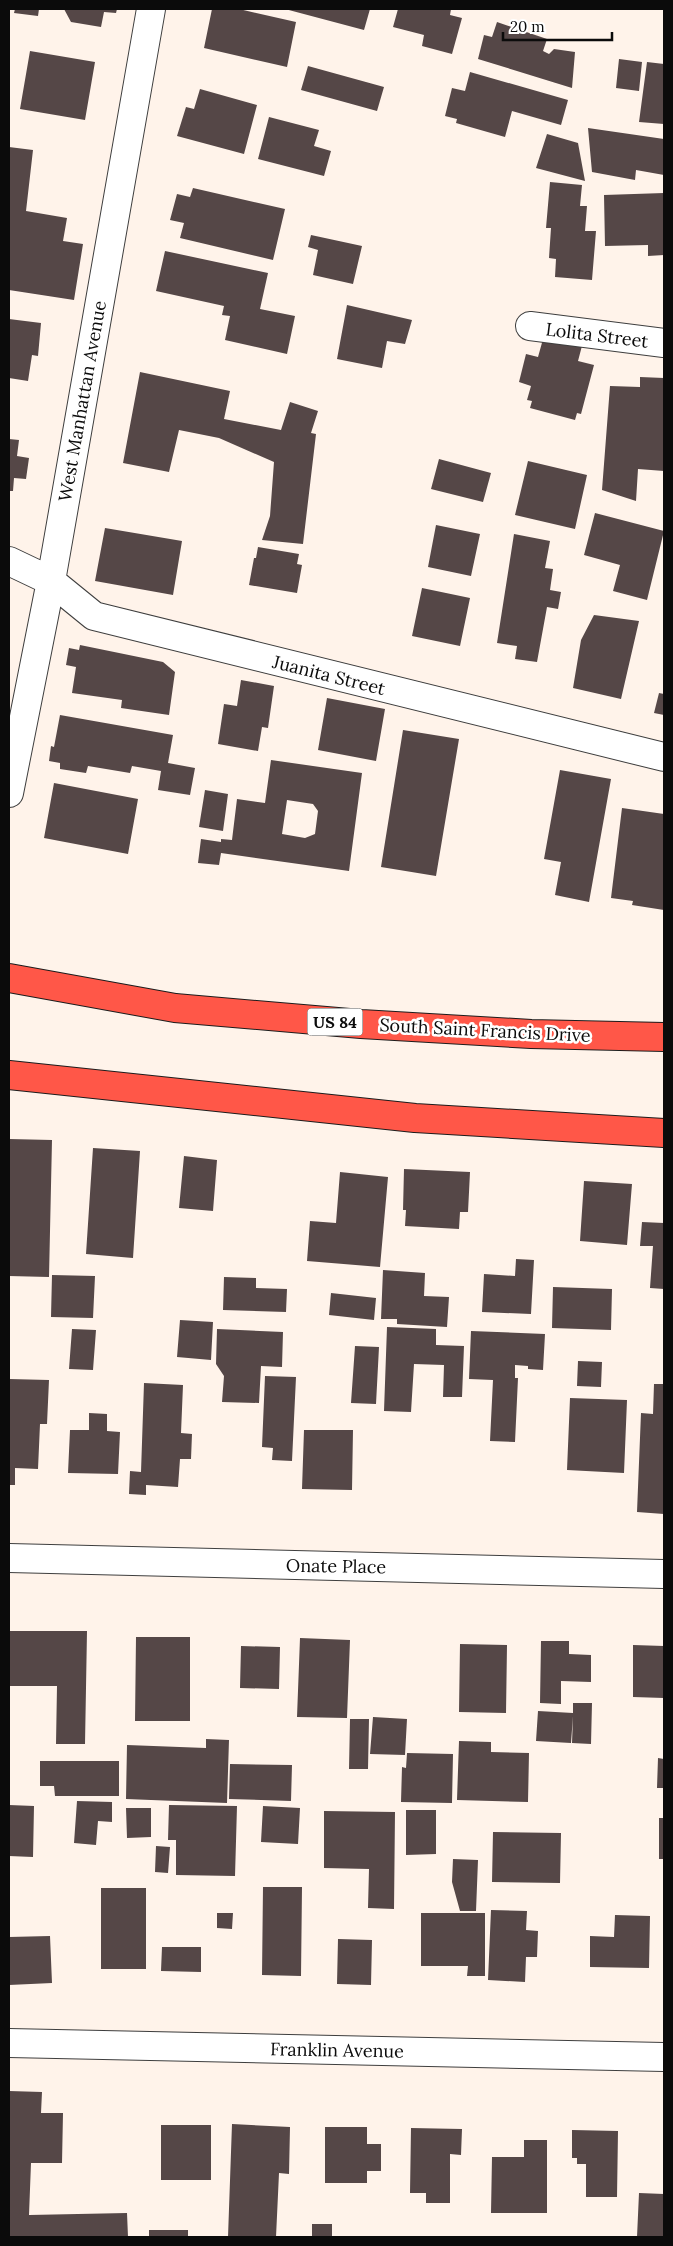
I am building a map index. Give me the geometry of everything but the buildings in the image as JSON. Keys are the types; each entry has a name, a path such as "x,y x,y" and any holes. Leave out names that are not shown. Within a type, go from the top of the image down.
{"highway":[{"name":"South Saint Francis Drive","path":"9,978 175,1008 361,1024 531,1034 664,1037"},
{"path":"9,1075 415,1118 664,1133"}],"street":[{"name":"West Manhattan Avenue","path":"9,793 51,581 151,9"},
{"name":"Lolita Street","path":"530,326 664,343"},
{"name":"Juanita Street","path":"9,561 51,581 94,616 664,757"},
{"name":"Onate Place","path":"9,1558 664,1574"},
{"name":"Franklin Avenue","path":"9,2043 664,2057"}]}
